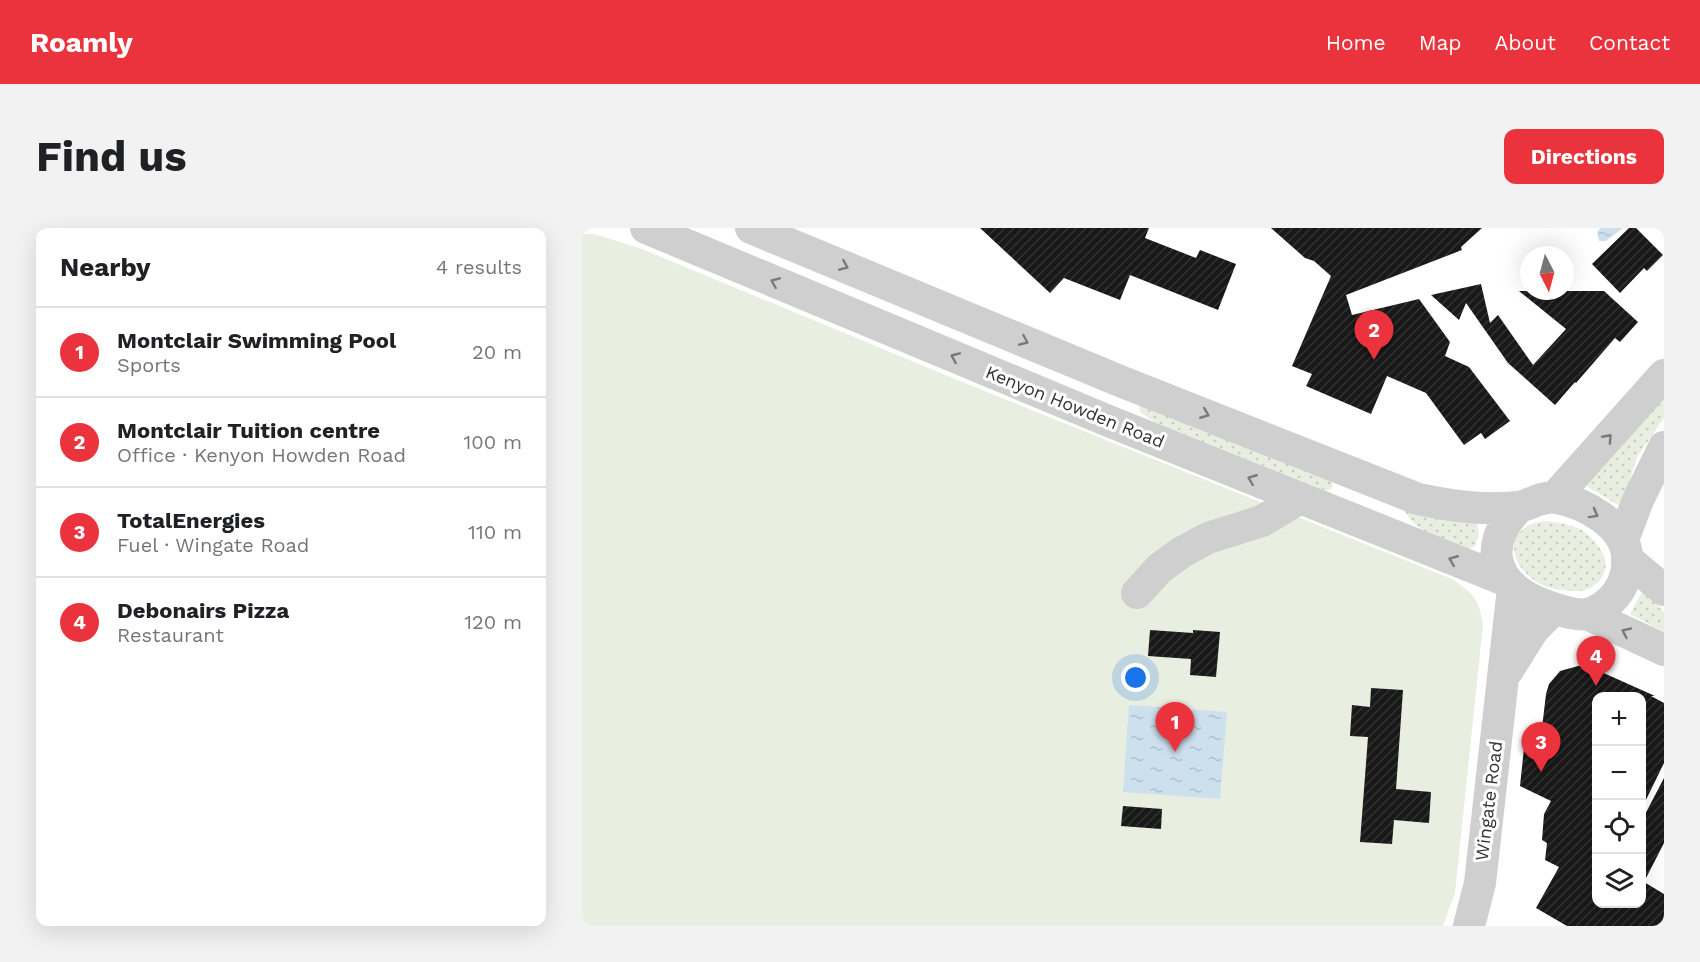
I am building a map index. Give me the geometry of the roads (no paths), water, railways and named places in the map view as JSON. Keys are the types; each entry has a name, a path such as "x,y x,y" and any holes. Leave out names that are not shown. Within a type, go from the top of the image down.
{"street":[{"name":"Kenyon Howden Road","path":"646,228 1510,585"},
{"path":"751,228 1120,381 1418,498 1474,507 1520,507"},
{"path":"1555,497 1664,375"},
{"path":"1106,420 1120,381"},
{"path":"1587,614 1604,606 1614,597 1624,578 1625,550 1642,491 1664,447"},
{"path":"1366,525 1382,484"},
{"path":"1664,590 1625,550 1618,531 1604,520 1573,503 1555,497 1538,499 1520,507 1507,520 1498,537 1499,567 1510,585 1538,603 1569,613 1587,614 1664,650"},
{"path":"1137,593 1160,568 1182,552 1208,538 1262,521 1300,498"},
{"name":"Wingate Road","path":"1469,926 1480,883 1504,676 1510,585"},
{"name":"Wingate Road","path":"1504,676 1533,630 1554,609"}],"water":[{"path":"1601,228 1623,228 1606,241 1599,241 1597,232"},
{"path":"1129,705 1227,712 1220,799 1123,792"}],"place":[{"name":"Montclair Tuition centre","path":"1374,360"},
{"name":"Debonairs Pizza","path":"1596,686"},
{"name":"Montclair Swimming Pool","path":"1175,752"},
{"name":"TotalEnergies","path":"1541,772"}]}
